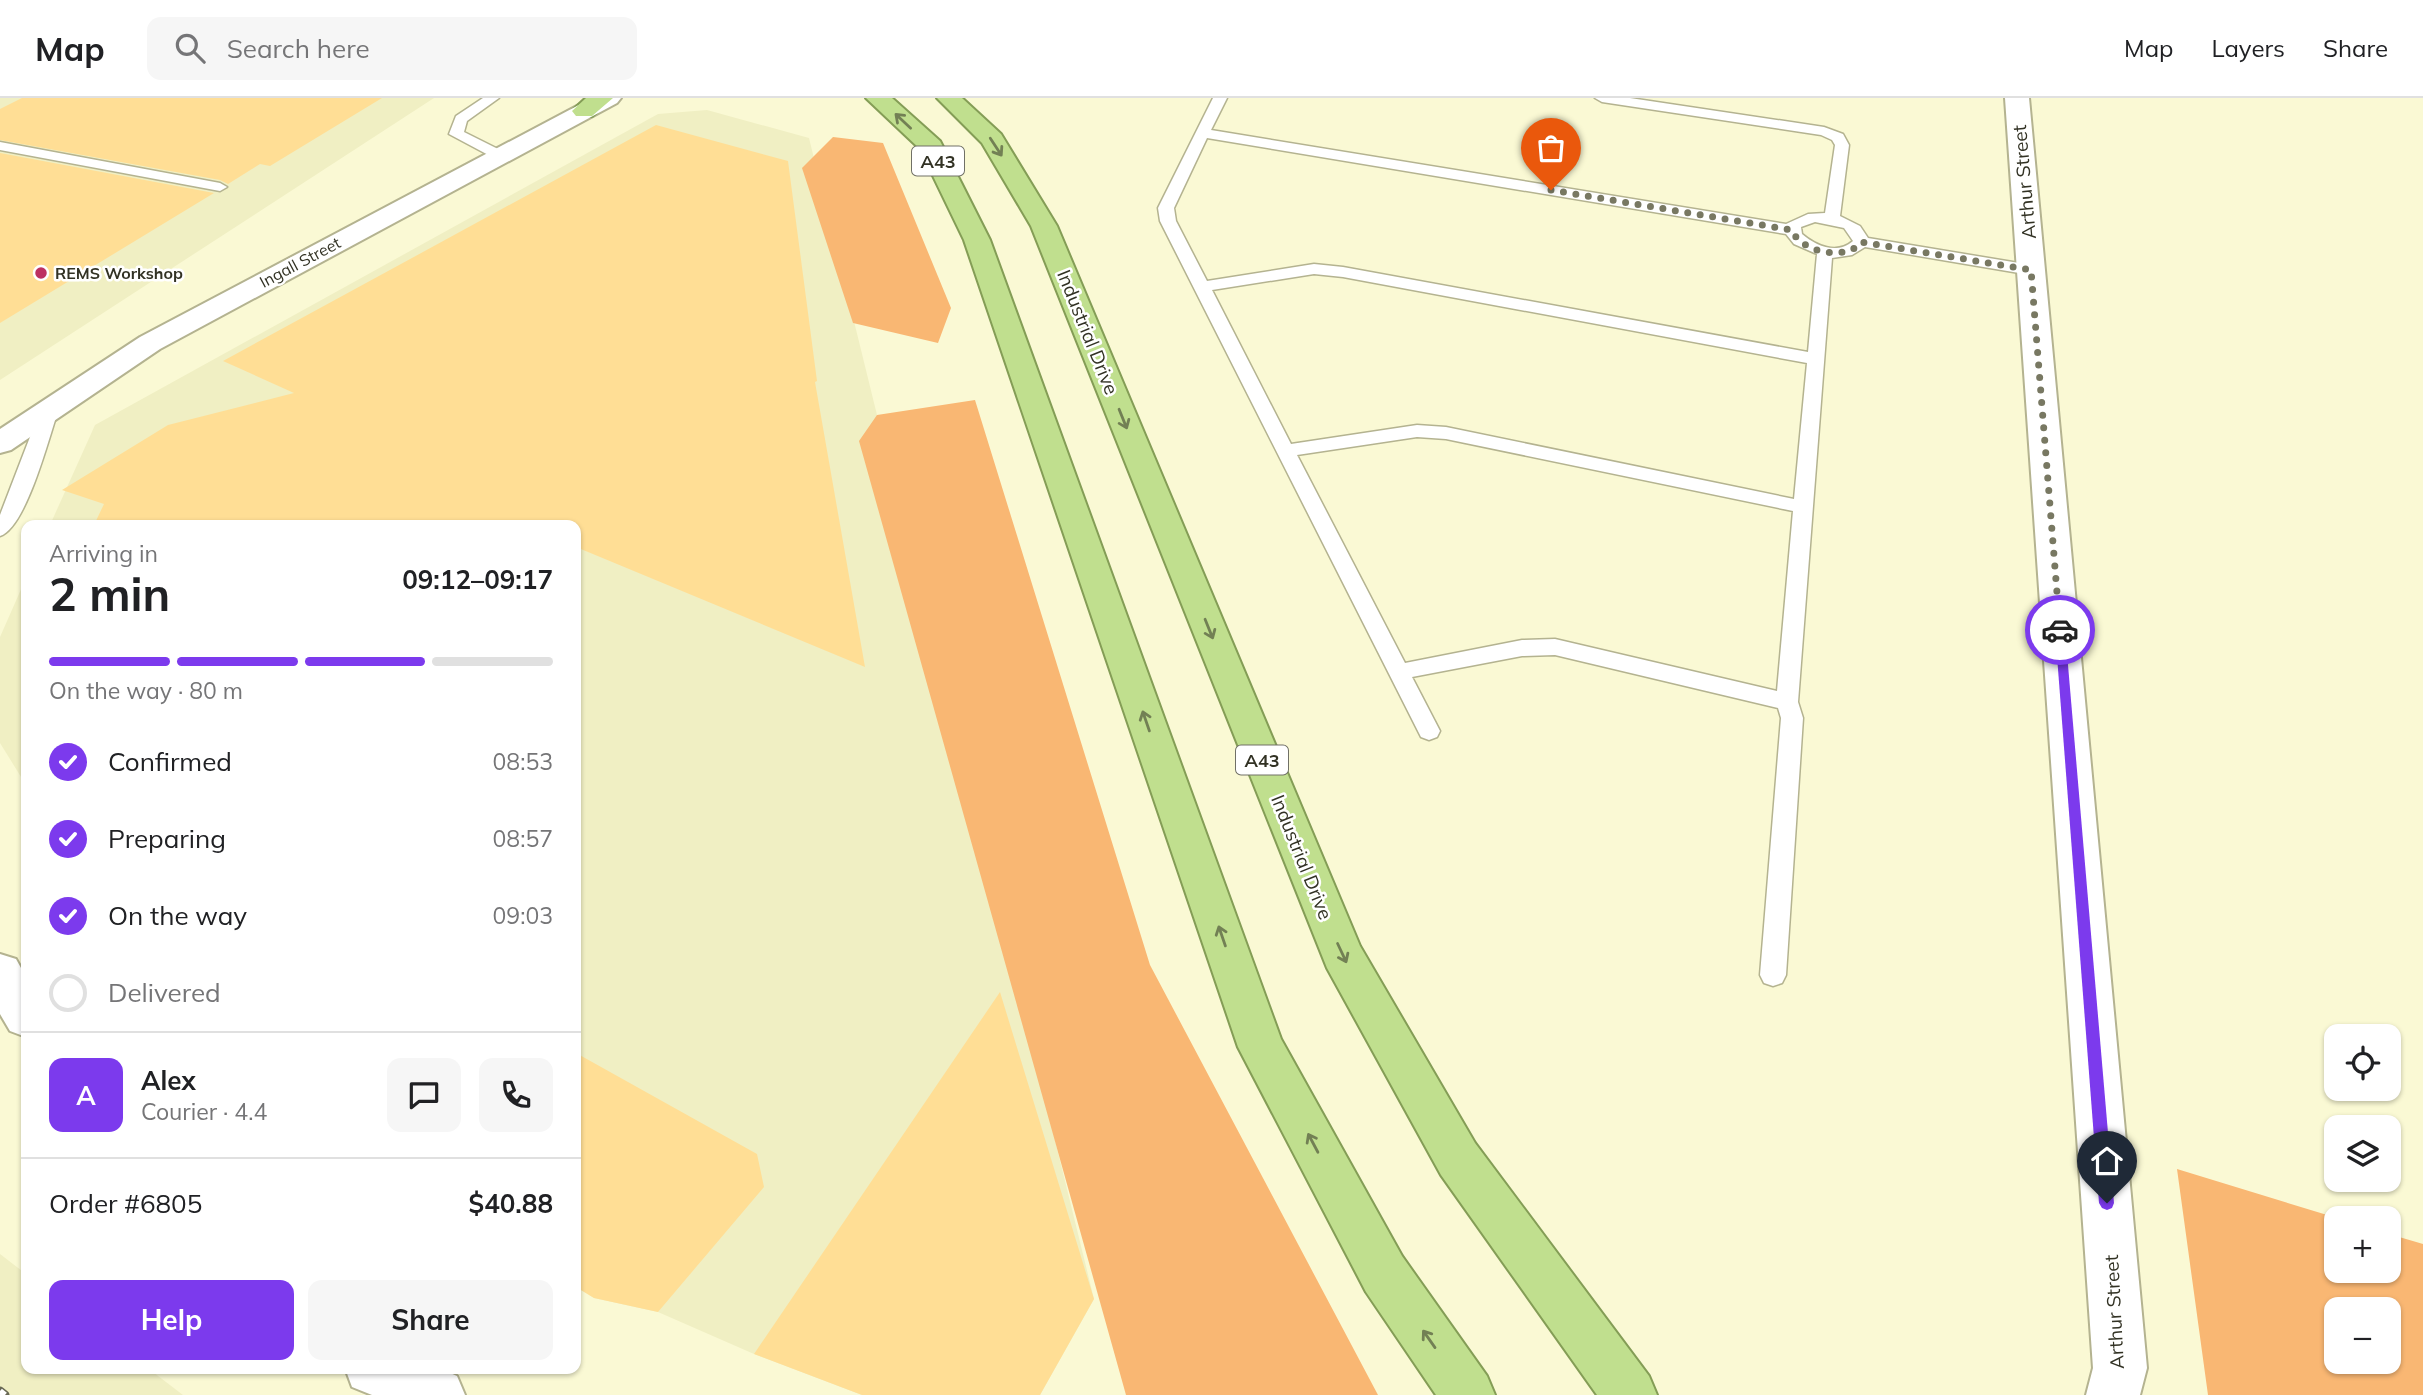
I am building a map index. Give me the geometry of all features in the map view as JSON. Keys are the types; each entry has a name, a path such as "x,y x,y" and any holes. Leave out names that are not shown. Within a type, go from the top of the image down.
{"highway":[{"name":"A43","path":"878,98 931,146 977,240 1261,1047 1384,1274 1468,1395"},
{"name":"Industrial Drive","path":"949,98 992,139 1044,226 1342,956 1458,1159 1630,1395"}],"street":[{"name":"Ingall Street","path":"0,443 150,342 593,104 609,98"},
{"name":"Arthur Street","path":"2017,98 2120,1368 2113,1395"},
{"path":"0,973 21,1009"},
{"path":"386,1374 438,1395"}],"lane":[{"path":"492,98 461,119 456,134 499,155"},
{"path":"1220,98 1166,208 1168,220 1429,731"},
{"path":"1602,98 1824,131 1838,136 1842,145 1832,219"},
{"path":"1203,133 1792,230"},
{"path":"0,146 220,187"},
{"path":"1805,219 1832,219 1852,227 1861,237 1861,242 1852,250 1825,251 1798,240 1792,230 1793,225 1805,219"},
{"path":"1861,242 2031,270"},
{"path":"1773,975 1792,718 1787,702 1825,251"},
{"path":"1202,287 1314,269 1343,272 1816,359"},
{"path":"0,529 13,512 49,411"},
{"path":"1286,451 1417,431 1446,433 1804,507"},
{"path":"1399,672 1522,648 1555,647 1787,702"}],"shaded area":[{"path":"0,98 434,98 0,380"},
{"path":"707,110 809,138 1094,1299 1040,1395 862,1395 754,1354 658,1312 594,1298 581,1290 581,520 52,520 95,425 658,114"},
{"path":"833,137 883,143 951,308 938,343 853,323 802,168"},
{"path":"975,400 1150,965 1378,1395 1126,1395 859,441 877,415"},
{"path":"21,589 21,777 0,743 0,637"},
{"path":"2177,1169 2324,1214 2324,1283 2401,1283 2401,1238 2423,1244 2423,1395 2208,1395"},
{"path":"0,1254 21,1270 21,1374 156,1374 183,1395 0,1395"}],"building":[{"path":"22,98 382,98 270,166 260,164 228,184 220,180 0,140 0,109"},
{"path":"656,125 788,161 817,381 815,382 865,667 581,549 581,520 96,520 104,504 62,490 168,425 294,393 223,361"},
{"name":"REMS Workshop","path":"0,153 214,193 0,323"},
{"path":"1000,992 1094,1299 1040,1395 862,1395 754,1354"},
{"path":"581,1056 757,1154 764,1187 658,1312 594,1298 581,1290"}],"railway":[{"path":"0,1391 5,1395"}],"way so far":[{"path":"1551,190 1792,230 1805,245 1825,251 1852,250 1861,242 2031,270 2060,630"}],"place":[{"name":"REMS Workshop","path":"41,273"}],"route":[{"path":"2060,630 2107,1203"}]}
